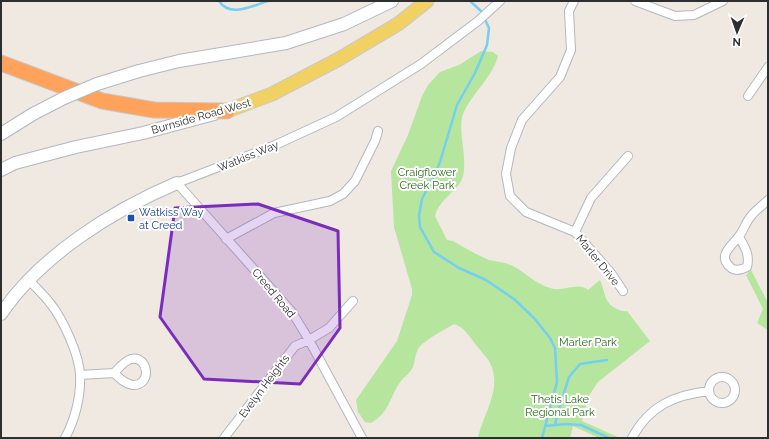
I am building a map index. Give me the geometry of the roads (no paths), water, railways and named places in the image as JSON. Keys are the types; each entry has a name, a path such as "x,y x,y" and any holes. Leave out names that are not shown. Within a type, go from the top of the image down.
{"highway":[{"path":"1,62 102,101 154,110 227,111"}],"main road":[{"name":"Burnside Road West","path":"227,111 272,94 339,59 398,24 427,1"}],"street":[{"path":"1,134 33,114 64,98 97,84 179,61 286,43 344,24 392,1"},
{"name":"Marler Drive","path":"574,1 569,11 570,50 560,77 522,120 511,148 506,174 510,196 526,212 575,232 611,273 623,291"},
{"path":"635,1 676,16 694,15 723,1"},
{"name":"Watkiss Way","path":"1,314 29,280 53,257 106,218 177,183 273,146 336,117 421,64 478,21 499,2"},
{"path":"748,96 768,67"},
{"name":"Burnside Road West","path":"1,170 15,163 76,147 143,133 227,111"},
{"path":"226,239 274,213 330,201 343,194 355,181 375,141 378,131"},
{"path":"575,232 591,198 628,156"},
{"name":"Creed Road","path":"177,183 292,312 309,340 362,438"},
{"path":"739,237 752,214 768,200"},
{"path":"29,280 50,303 65,325 75,352 80,375 78,400 65,438"},
{"name":"Evelyn Heights","path":"224,438 295,346 309,340 329,328 353,301"},
{"path":"80,375 114,373"},
{"path":"632,438 646,418 666,402 693,393 709,391"}],"waterway":[{"path":"219,1 229,9 235,10 248,8 268,1"},
{"path":"470,1 481,11 489,28 487,45 475,73 457,105 440,162 422,199 419,216 420,227 434,252 459,268 486,280 514,299 534,318 550,338 555,348 557,382 542,438"},
{"path":"555,425 569,377 580,364 607,360"},
{"path":"545,426 566,424 581,425 609,438"}],"place":[{"name":"Watkiss Way at Creed","path":"131,218"}],"park label":[{"name":"Craigflower Creek Park","path":"427,178"},
{"name":"Marler Park","path":"588,342"},
{"name":"Thetis Lake Regional Park","path":"560,405"}]}
